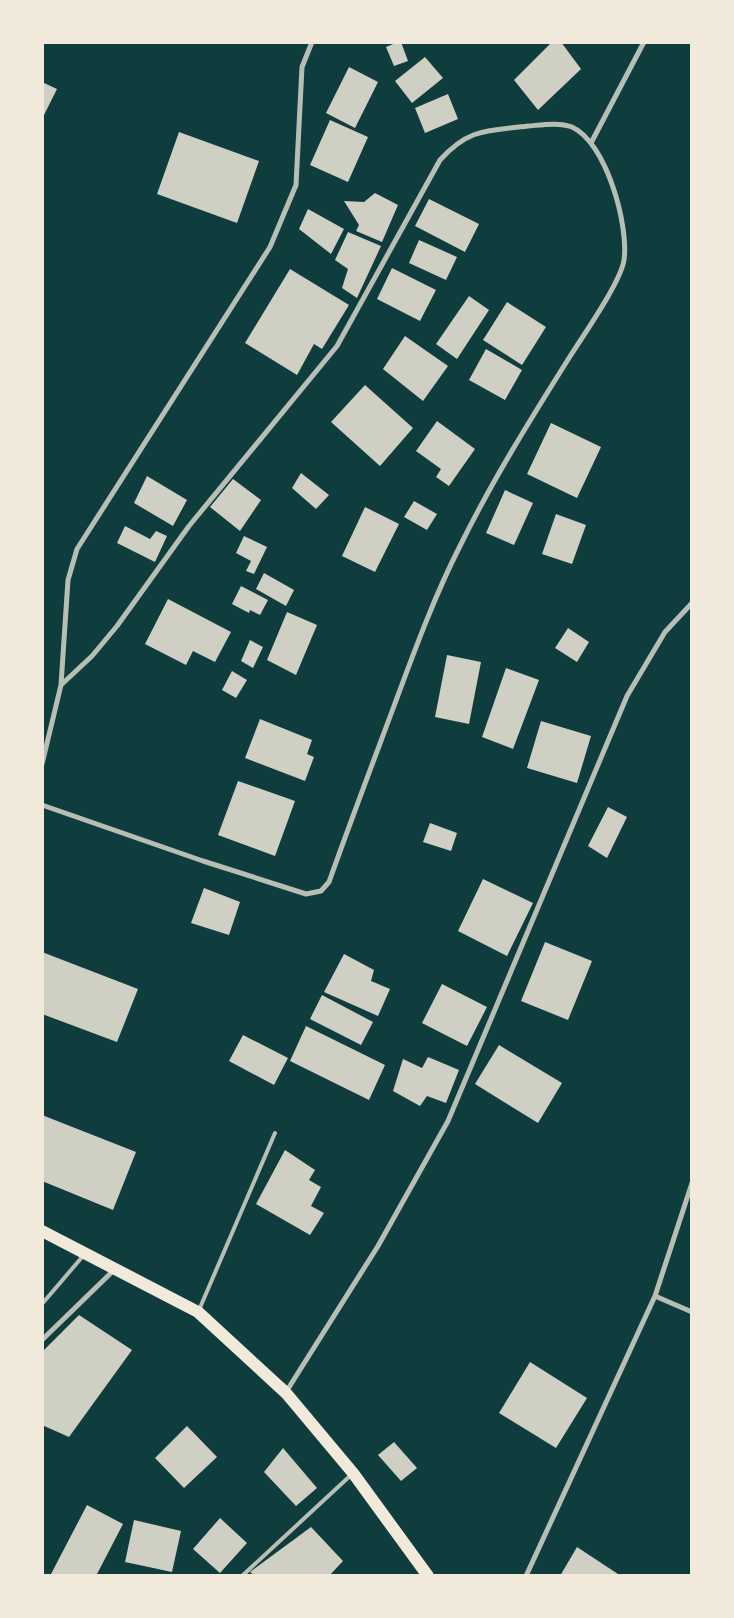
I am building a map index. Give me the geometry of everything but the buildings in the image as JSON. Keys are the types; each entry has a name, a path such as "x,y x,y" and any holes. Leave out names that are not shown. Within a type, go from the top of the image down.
{"main road":[{"path":"42,1231 198,1312 286,1393 353,1473 428,1576"}],"street":[{"path":"42,764 61,685 68,580 77,549 270,247 296,185 302,67 312,42"},
{"path":"591,143 644,42"},
{"path":"42,805 203,862 306,894 321,891 328,882 419,639 459,548 504,461 604,302 624,262 625,239 620,214 605,168 591,143 572,127 554,124 475,132 454,143 440,160 337,346 189,526 117,626 92,656 61,685"},
{"path":"286,1393 378,1246 448,1121 627,696 665,632 692,603"},
{"path":"526,1576 655,1296 692,1183"},
{"path":"42,1340 115,1269"},
{"path":"655,1296 692,1312"}],"lane":[{"path":"198,1312 275,1133"},
{"path":"42,1304 85,1254"},
{"path":"242,1576 353,1473"}]}
